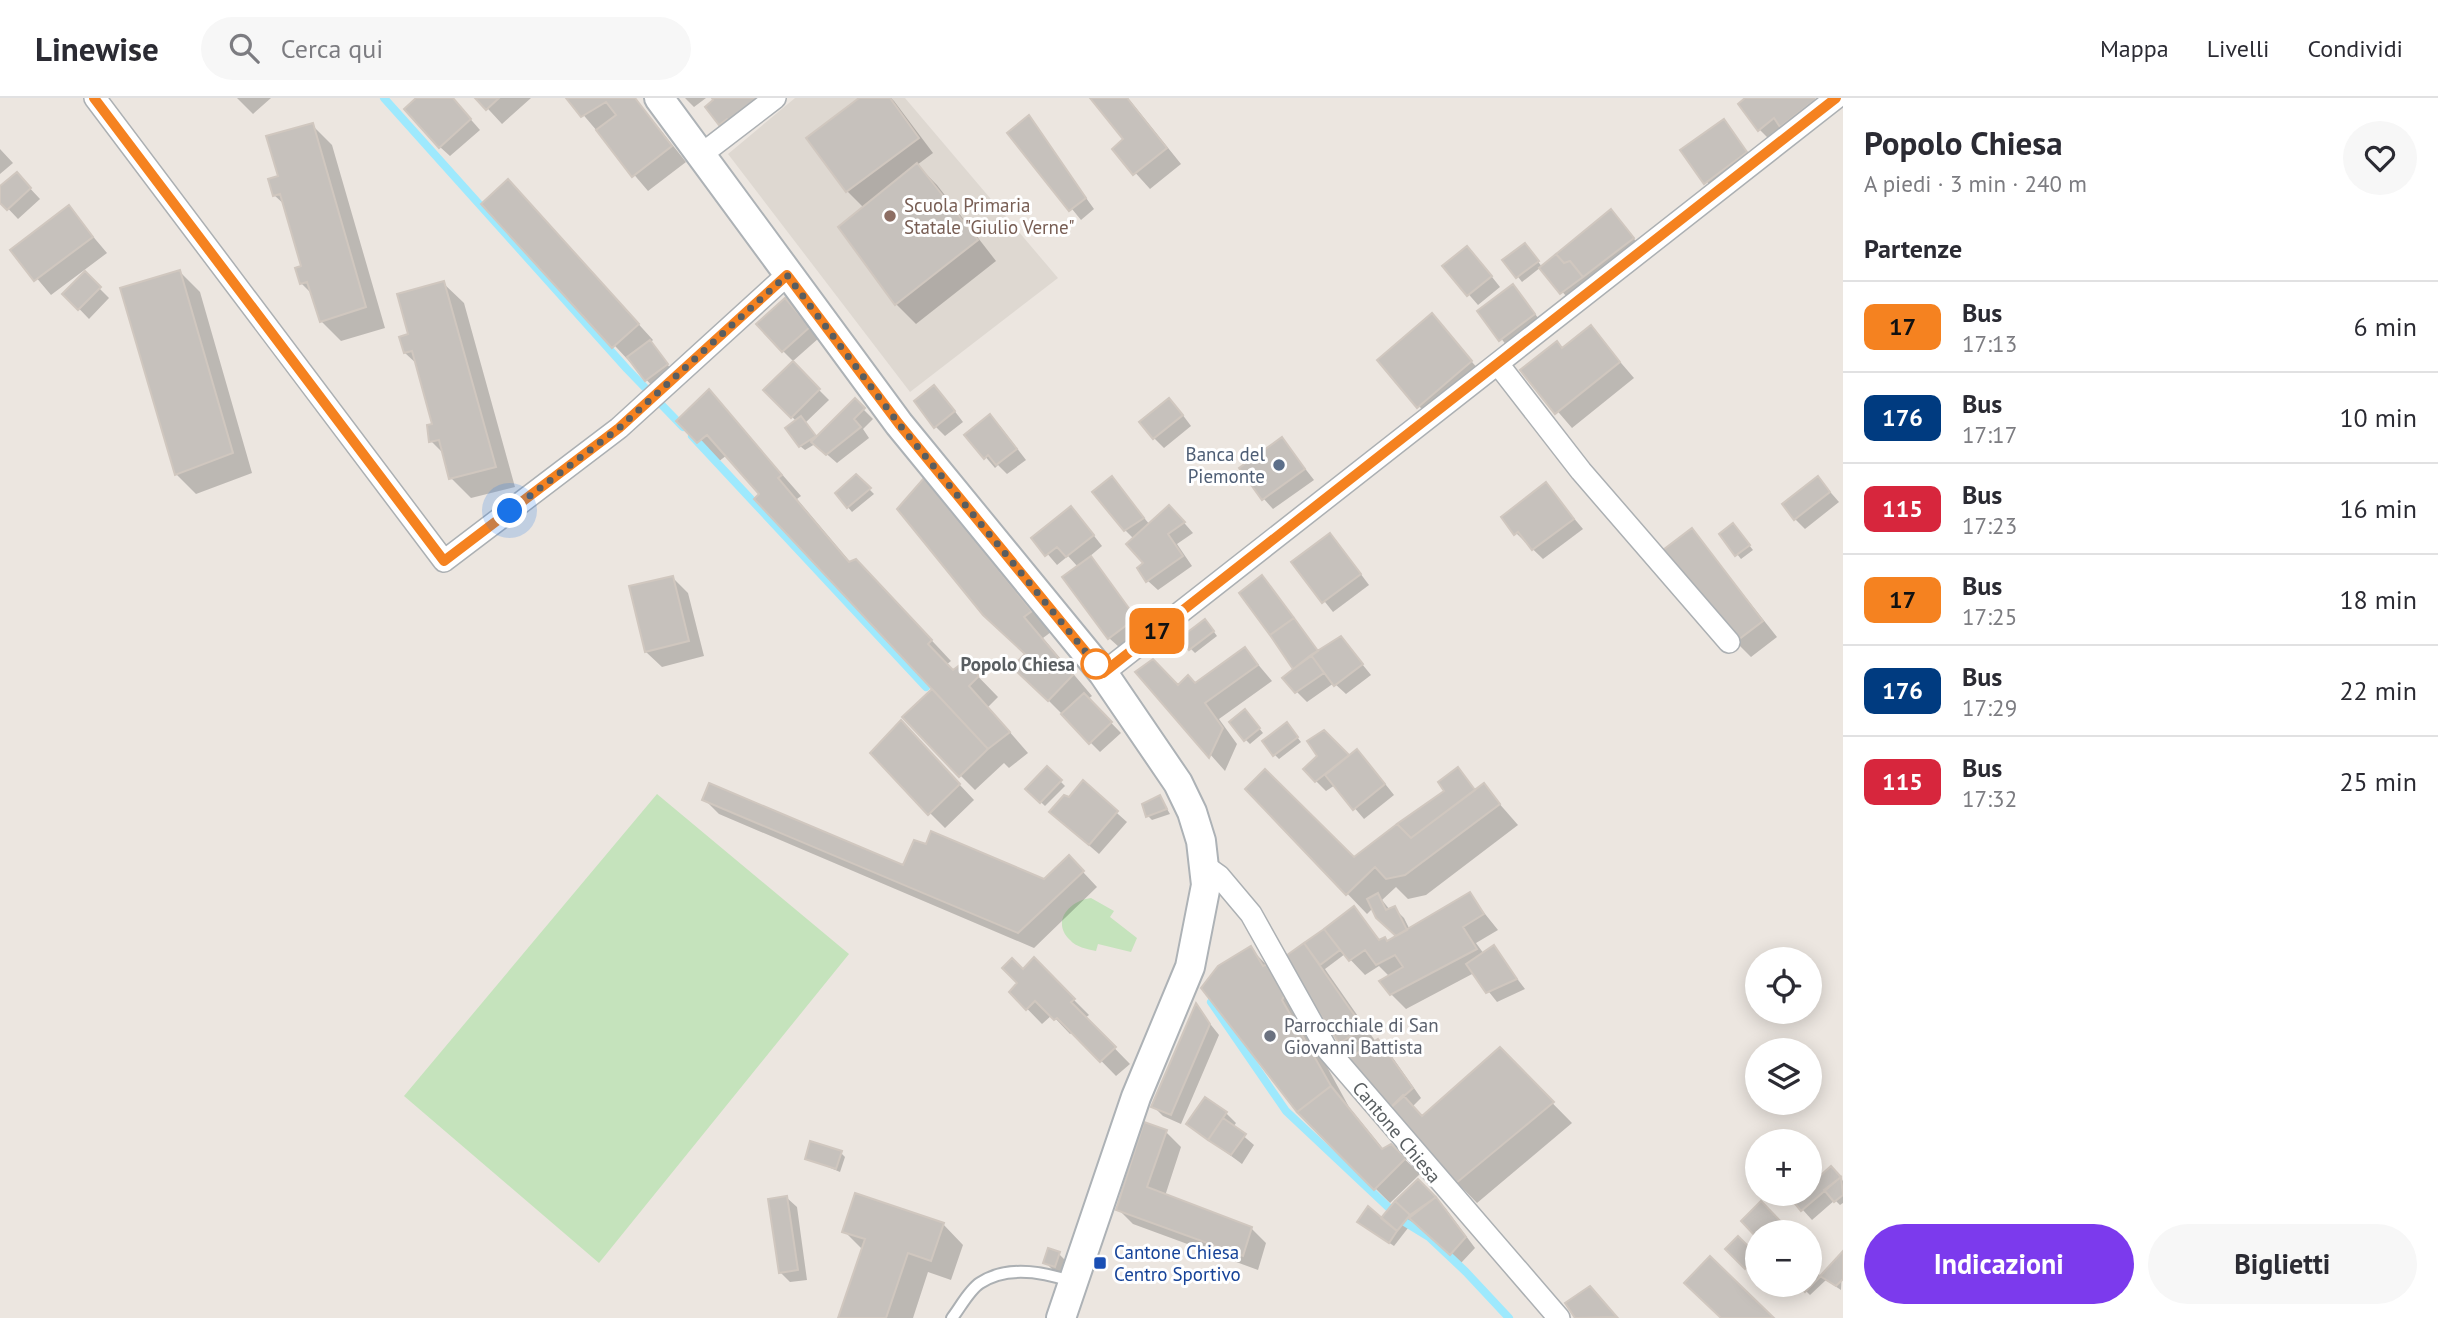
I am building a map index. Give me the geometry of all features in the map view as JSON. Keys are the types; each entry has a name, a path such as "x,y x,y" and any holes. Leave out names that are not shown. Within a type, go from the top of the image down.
{"street":[{"path":"94,98 444,561 642,408 787,275"},
{"path":"659,98 899,424 1103,673 1178,783 1192,812 1205,866 1204,902 1189,967 1136,1097 1061,1318"},
{"path":"702,154 775,98"},
{"path":"1103,673 1836,98"},
{"path":"1498,364 1581,471 1729,642"},
{"name":"Cantone Chiesa","path":"1205,866 1219,876 1251,914 1326,1048 1559,1318"}],"lane":[{"path":"953,1318 979,1283 1012,1271 1055,1276 1073,1282"}],"shaded area":[{"name":"Scuola Primaria Statale \"Giulio Verne\"","path":"795,98 905,98 1058,278 910,392 728,154"}],"green space":[{"path":"657,794 849,954 599,1263 404,1096"},
{"path":"1091,898 1114,911 1110,917 1137,938 1131,952 1098,944 1096,951 1085,948 1072,942 1064,933 1063,919 1070,907"}],"building":[{"path":"416,98 453,98 471,119 439,148 404,109"},
{"path":"475,98 499,98 486,110"},
{"path":"566,98 635,98 672,146 632,177 596,130 616,115 606,102 581,117"},
{"path":"712,98 765,98 732,125 727,119 719,125 705,107"},
{"path":"859,98 890,98 919,138 846,192 806,138"},
{"path":"1090,98 1127,98 1167,148 1133,175 1112,149 1123,139"},
{"path":"1745,98 1815,100 1780,127 1774,118 1758,131 1738,104"},
{"path":"1029,115 1086,198 1069,211 1007,133"},
{"path":"1724,119 1747,152 1704,184 1680,150"},
{"path":"313,123 366,307 320,322 307,282 300,284 295,268 301,266 280,194 273,196 268,179 278,176 266,136"},
{"path":"917,163 978,240 895,305 838,227"},
{"path":"17,172 31,188 7,210 0,203 0,186"},
{"path":"508,179 639,324 612,348 481,204"},
{"path":"69,205 93,237 34,281 10,250"},
{"path":"1611,209 1634,238 1583,277 1570,261 1564,263 1556,254"},
{"path":"1525,243 1539,261 1516,278 1502,260"},
{"path":"1467,246 1492,276 1467,296 1442,266"},
{"path":"1556,254 1564,263 1570,261 1583,277 1560,294 1539,268"},
{"path":"180,270 233,453 175,475 120,288"},
{"path":"85,271 101,287 78,310 62,294"},
{"path":"444,281 496,467 449,479 439,440 429,442 427,425 432,424 412,351 404,353 399,337 408,334 397,294"},
{"path":"1513,284 1535,314 1499,341 1477,311"},
{"path":"785,298 810,327 782,352 756,324"},
{"path":"1432,313 1472,361 1417,408 1377,360"},
{"path":"1591,325 1620,362 1555,414 1520,370 1557,341 1562,348"},
{"path":"650,340 668,364 645,381 627,357"},
{"path":"793,361 820,389 791,418 763,390"},
{"path":"934,385 955,411 934,428 914,401"},
{"path":"709,389 782,475 778,478 849,562 856,559 932,640 928,644 953,670 965,661 979,676 969,686 1010,732 988,749 754,499 759,494 707,435 697,443 676,421"},
{"path":"855,398 865,408 854,419 861,427 826,455 811,442"},
{"path":"1169,398 1183,415 1153,439 1139,422"},
{"path":"990,414 1017,449 996,465 988,455 984,459 964,435"},
{"path":"801,416 816,436 799,447 785,428"},
{"path":"1282,437 1305,469 1262,500 1239,468"},
{"path":"856,474 871,488 847,508 835,493"},
{"path":"1112,476 1144,518 1124,531 1092,492"},
{"path":"1818,476 1830,492 1794,520 1782,504"},
{"path":"924,478 1032,611 1024,617 1073,675 1048,701 1012,667 1025,654 983,615 897,509"},
{"path":"1546,482 1574,519 1532,550 1518,532 1514,535 1501,517"},
{"path":"1169,505 1185,522 1168,534 1183,556 1146,582 1137,568 1143,563 1126,544"},
{"path":"1071,506 1094,535 1066,557 1057,547 1045,556 1031,538"},
{"path":"1733,523 1750,545 1735,556 1719,534"},
{"path":"1692,528 1763,621 1734,643 1663,550"},
{"path":"1330,533 1361,574 1322,603 1291,562"},
{"path":"1091,556 1136,618 1108,639 1062,577"},
{"path":"1262,575 1294,618 1270,635 1239,593"},
{"path":"673,576 689,641 645,652 629,586"},
{"path":"1294,618 1318,651 1293,669 1270,635"},
{"path":"1205,619 1214,631 1189,650 1180,638"},
{"path":"1341,636 1363,664 1334,686 1311,655"},
{"path":"1245,647 1258,665 1205,703 1223,728 1209,758 1135,672 1153,659 1178,685 1188,675 1195,683"},
{"path":"1311,655 1324,673 1295,693 1282,678"},
{"path":"932,689 988,749 959,777 902,717"},
{"path":"1084,693 1112,722 1089,744 1061,714"},
{"path":"1245,709 1260,728 1244,741 1229,722"},
{"path":"901,720 960,784 928,815 870,753"},
{"path":"1287,722 1298,737 1273,756 1262,741"},
{"path":"1324,730 1349,755 1315,782 1303,769 1317,756 1307,741"},
{"path":"1357,749 1385,784 1353,810 1325,775"},
{"path":"1047,766 1062,780 1040,803 1025,789"},
{"path":"1458,767 1475,790 1411,838 1397,824 1444,791 1438,782"},
{"path":"1265,769 1354,857 1397,824 1411,838 1484,783 1500,804 1405,875 1386,879 1375,867 1346,895 1245,789"},
{"path":"1083,780 1118,811 1089,845 1049,812 1064,795 1069,797"},
{"path":"709,783 903,865 914,840 926,844 931,831 1044,879 1069,855 1084,871 1018,933 702,800"},
{"path":"1160,795 1167,809 1146,817 1142,804"},
{"path":"1470,892 1484,914 1463,927 1477,949 1390,995 1379,981 1403,967 1395,955 1376,965 1365,950 1349,961 1324,929 1354,906 1379,940 1385,937 1387,941"},
{"path":"1378,893 1386,910 1395,906 1407,930 1396,936 1376,918 1367,899"},
{"path":"1324,929 1340,950 1320,965 1304,943"},
{"path":"1304,943 1364,1029 1339,1043 1283,958"},
{"path":"1494,945 1517,979 1486,993 1466,964"},
{"name":"Parrocchiale di San Giovanni Battista","path":"1251,946 1263,966 1268,964 1286,993 1282,1000 1331,1086 1297,1112 1201,988 1218,966"},
{"path":"1034,957 1075,999 1071,1002 1116,1047 1100,1062 1057,1018 1054,1020 1035,1001 1026,1010 1009,992 1017,983 1002,968 1012,958 1023,969"},
{"path":"1196,1003 1210,1024 1171,1115 1151,1107"},
{"path":"1378,1039 1413,1088 1386,1112 1349,1059"},
{"path":"1500,1047 1554,1102 1455,1184 1386,1112 1403,1095 1422,1116"},
{"path":"1331,1086 1382,1149 1391,1144 1406,1158 1374,1190 1297,1112"},
{"path":"1205,1097 1227,1112 1208,1140 1186,1124"},
{"path":"1223,1118 1246,1134 1231,1155 1208,1140"},
{"path":"1144,1122 1167,1130 1147,1187 1252,1227 1243,1256 1116,1210"},
{"path":"810,1141 842,1151 836,1169 805,1159"},
{"path":"1831,1166 1841,1177 1822,1193 1822,1174"},
{"path":"1841,1177 1843,1195 1834,1202 1824,1190"},
{"path":"1418,1179 1436,1197 1410,1215 1395,1201"},
{"path":"855,1193 944,1223 931,1261 908,1253 886,1318 838,1318 865,1239 842,1232"},
{"path":"787,1196 798,1270 779,1273 768,1199"},
{"path":"1436,1197 1466,1237 1450,1255 1409,1218"},
{"path":"1395,1201 1410,1215 1397,1231 1381,1218"},
{"path":"1368,1206 1397,1231 1389,1243 1357,1222"},
{"path":"1756,1206 1766,1206 1779,1220 1745,1220 1745,1225 1741,1221"},
{"path":"1738,1236 1745,1243 1745,1269 1725,1249"},
{"path":"1048,1248 1060,1252 1055,1267 1043,1263"},
{"path":"1843,1251 1843,1279 1836,1286 1822,1277 1822,1274"},
{"path":"1710,1256 1745,1290 1745,1297 1752,1297 1774,1318 1721,1318 1684,1283"},
{"path":"1590,1286 1617,1317 1575,1318 1565,1303"}],"waterway":[{"path":"384,98 627,369 683,427"},
{"path":"692,436 926,687"},
{"path":"1211,1002 1286,1111 1403,1221 1429,1237 1509,1318"}],"bus line":[{"name":"17","path":"94,98 444,561 619,428 787,275 899,424 1103,673 1836,98"}],"place":[{"name":"Scuola Primaria Statale \"Giulio Verne\"","path":"890,216"},
{"name":"Banca del Piemonte","path":"1279,465"},
{"name":"Popolo Chiesa","path":"1096,664"},
{"name":"Parrocchiale di San Giovanni Battista","path":"1270,1036"},
{"name":"Cantone Chiesa Centro Sportivo","path":"1100,1263"}],"route":[{"path":"510,511 619,428 787,275 899,424 1103,673 1096,664"}]}
